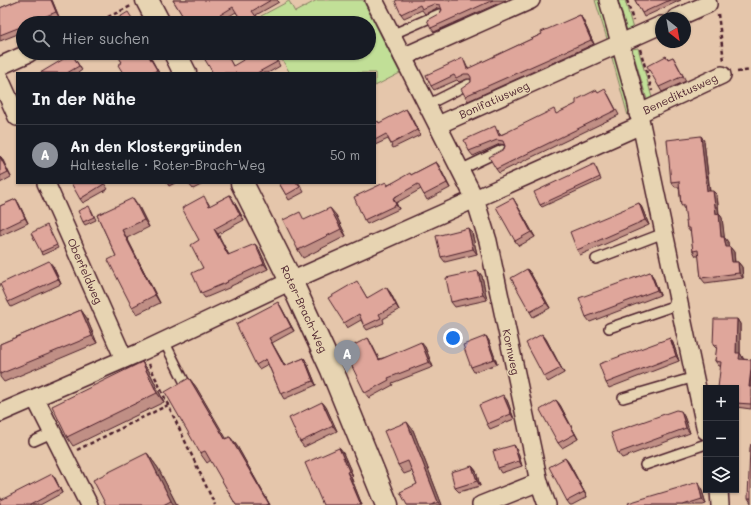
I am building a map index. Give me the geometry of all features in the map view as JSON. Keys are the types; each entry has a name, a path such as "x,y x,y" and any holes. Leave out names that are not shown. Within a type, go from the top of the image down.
{"street":[{"path":"374,0 475,199"},
{"path":"402,57 531,0"},
{"name":"Benediktusweg","path":"608,0 640,119 722,75"},
{"path":"142,2 153,16"},
{"path":"691,13 712,6"},
{"path":"620,43 655,28"},
{"name":"Bonifatiusweg","path":"438,125 620,43"},
{"path":"0,66 16,59"},
{"path":"178,60 184,72"},
{"path":"0,79 16,115"},
{"path":"0,413 143,351 292,280 475,199 640,119 704,421"},
{"name":"Oberfeldweg","path":"46,184 124,359"},
{"name":"Roter-Brach-Weg","path":"243,184 292,280 332,370 387,505"},
{"name":"Kornweg","path":"475,199 488,241 539,482 547,505"},
{"path":"35,398 89,505"},
{"path":"481,505 539,482"},
{"path":"719,493 720,505"}],"lane":[{"path":"391,35 439,14"},
{"path":"427,105 469,84"},
{"path":"460,170 502,150"},
{"path":"596,259 664,233"},
{"path":"609,328 679,304"},
{"path":"164,341 185,383"},
{"path":"623,398 695,377"},
{"path":"34,441 52,433"},
{"path":"646,465 703,445"}],"path":[{"path":"111,16 142,2"},
{"path":"712,6 725,68 722,75"},
{"path":"143,351 215,505"},
{"path":"72,452 168,405"}],"green space":[{"path":"317,0 363,0 371,16 261,16 289,1 295,12"},
{"path":"595,0 601,0 613,41 608,42"},
{"path":"618,0 625,0 634,33 628,34"},
{"path":"376,26 400,73 376,85 376,72 289,72 282,60 376,60"},
{"path":"638,48 653,101 648,103 632,49"},
{"path":"616,56 630,108 628,116 612,58"}],"building":[{"path":"19,0 51,0 56,12 46,16 16,16 16,29 0,35 0,8"},
{"path":"173,0 271,0 252,11 256,16 239,16 233,7 218,16 183,16"},
{"path":"493,0 431,28 427,20 440,13 442,10 440,5 434,4 422,9 420,5 401,14 395,1"},
{"path":"635,0 670,0 642,13"},
{"path":"128,12 131,16 121,16"},
{"path":"580,15 591,40 465,96 461,89 471,82 471,77 469,74 464,74 456,78 454,75 431,86 426,75 463,58 467,69 542,34 541,32"},
{"path":"666,56 668,59 673,57 683,76 659,87 647,66"},
{"path":"62,60 76,60 79,66 69,72 42,72"},
{"path":"121,60 151,60 157,70 154,72 122,72 118,65 122,62"},
{"path":"205,60 230,60 233,66 243,60 276,60 277,62 259,72 212,72"},
{"path":"605,89 616,110 496,169 489,157 504,149 505,146 503,141 497,140 469,151 464,140 495,126 499,136 554,109 556,114 576,104 576,100 596,90 598,93"},
{"path":"406,109 417,130 391,144 386,134 376,139 376,122 378,121 379,123"},
{"path":"701,136 707,191 713,191 716,214 719,213 721,237 724,237 726,247 730,247 732,262 738,262 739,273 701,278 698,250 693,251 690,228 687,228 684,205 681,205 679,181 671,182 667,140"},
{"path":"0,157 8,172 0,176"},
{"path":"436,162 447,183 424,195 418,184 393,198 396,205 364,220 354,197 386,182 387,186 410,173 411,175"},
{"path":"594,164 600,177 540,205 534,192"},
{"path":"72,184 104,184 80,199"},
{"path":"280,184 298,184 300,187 286,195"},
{"path":"230,195 240,215 214,229 228,255 255,244 264,264 227,281 228,282 201,293 192,273 203,268 191,245 199,240 182,208 204,196 209,206"},
{"path":"133,198 144,220 122,230 155,295 132,307 108,260 116,256 97,215"},
{"path":"513,198 531,232 515,241 496,207"},
{"path":"16,199 25,218 0,230 0,206"},
{"path":"639,203 645,220 577,250 570,232"},
{"path":"89,206 94,217 83,222 78,211"},
{"path":"330,208 341,229 298,250 283,220 300,212 304,220"},
{"path":"47,225 57,245 41,252 31,233"},
{"path":"468,228 473,249 441,257 436,236"},
{"path":"49,261 58,279 8,302 0,284"},
{"path":"527,269 546,303 530,312 511,278"},
{"path":"478,271 483,295 451,302 446,278"},
{"path":"650,272 657,290 586,317 579,298"},
{"path":"357,281 367,298 386,287 396,305 379,314 381,318 364,326 359,314 344,323 328,298"},
{"path":"278,302 291,327 269,338 284,366 304,358 313,381 281,394 266,359 256,365 236,324"},
{"path":"81,310 92,336 0,374 0,344"},
{"path":"714,319 737,319 736,353 740,353 739,359 751,360 749,387 751,387 751,404 739,403 739,385 718,385 721,362 715,361 717,345 713,345"},
{"path":"542,334 561,368 544,377 526,343"},
{"path":"486,336 494,359 471,367 463,345"},
{"path":"368,338 379,360 421,342 429,362 388,378 389,380 365,393 344,350"},
{"path":"670,338 676,356 606,383 599,364"},
{"path":"142,362 157,393 67,437 52,406"},
{"path":"189,378 225,439 230,437 269,504 236,505 205,451 200,453 165,392"},
{"path":"503,395 511,414 487,424 479,405"},
{"path":"556,400 575,434 558,443 540,410"},
{"path":"322,402 333,426 300,442 289,418"},
{"path":"676,410 681,411 686,428 618,453 611,433"},
{"path":"407,422 438,502 432,505 407,505 400,492 417,484 408,461 398,465 384,431"},
{"path":"751,444 751,498 748,498 750,448"},
{"path":"514,445 519,461 498,468 493,451"},
{"path":"339,448 361,505 323,505 305,463"},
{"path":"147,453 171,501 163,505 106,505 93,480"},
{"path":"565,458 584,492 567,501 549,467"},
{"path":"472,466 477,481 455,488 451,472"},
{"path":"52,474 60,489 30,505 0,505 0,498 1,500"},
{"path":"698,482 702,499 683,505 629,505 628,503"}],"place":[{"name":"An den Klostergründen","path":"347,373"}]}
